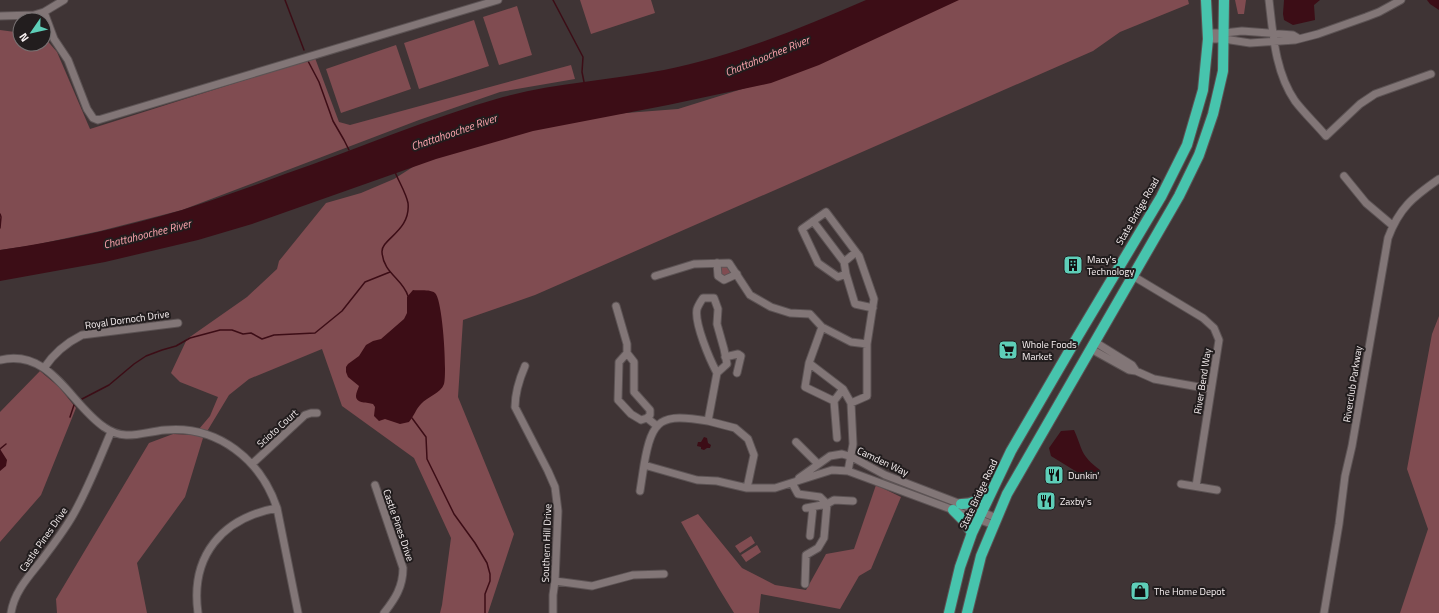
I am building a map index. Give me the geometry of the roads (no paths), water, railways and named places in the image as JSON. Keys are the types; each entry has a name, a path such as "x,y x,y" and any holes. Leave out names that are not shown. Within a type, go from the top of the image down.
{"highway":[{"name":"State Bridge Road","path":"949,613 960,568 972,533 1022,431 1160,197 1187,145 1203,90 1208,36 1206,0"},
{"path":"967,613 981,556 1007,494 1134,276 1179,196 1198,155 1213,114 1221,78 1224,36 1224,0"},
{"path":"972,533 959,515 957,507 979,500 992,490"}],"street":[{"path":"44,12 64,0"},
{"path":"52,34 68,60 88,109 93,118 98,120 498,0"},
{"path":"1269,0 1278,62 1282,76 1304,113 1326,136 1360,104 1375,94 1430,74"},
{"path":"1224,36 1242,31 1274,38 1300,39 1379,12 1401,0"},
{"path":"0,16 12,16"},
{"path":"1208,36 1224,36 1250,43 1274,38"},
{"path":"1344,176 1366,203 1392,225"},
{"name":"Riverclub Parkway","path":"1324,613 1339,524 1345,476 1352,446 1388,238 1392,225 1403,208 1411,199 1439,179"},
{"path":"846,274 838,277 818,263 802,230 826,212 859,256 874,299 867,344 867,396 851,403"},
{"path":"813,221 844,262 855,304 873,308"},
{"path":"844,262 856,252"},
{"path":"655,276 694,264 729,262 750,295 771,307 790,313 810,314 822,327 851,342 867,344"},
{"path":"717,263 718,276 724,280 737,274"},
{"name":"River Bend Way","path":"1134,276 1203,318 1214,328 1219,340 1210,389 1196,486"},
{"path":"708,421 716,373 698,324 697,309 703,298 714,298 718,309 717,324 726,364 716,373"},
{"path":"616,306 627,344 627,353 634,362 634,392 650,410 650,415 641,420 631,414 618,400 619,362 627,353"},
{"name":"Royal Dornoch Drive","path":"44,368 61,348 71,340 82,336 178,323"},
{"path":"822,327 809,362 805,387 834,401"},
{"path":"1093,346 1132,365 1136,370 1154,379 1210,389"},
{"path":"725,357 738,354 741,356 737,373"},
{"path":"0,360 16,359 30,362 44,368 55,376 98,423 111,432 132,436 167,430 198,432 213,437 241,453 268,484 277,508 298,613"},
{"path":"809,362 844,389 851,403 854,444 848,471"},
{"name":"Southern Hill Drive","path":"525,366 517,386 515,407 548,471 555,488 558,511 553,613"},
{"path":"837,438 834,401 844,389"},
{"name":"Scioto Court","path":"252,464 305,415 318,413"},
{"path":"640,491 648,443 655,428 663,422 674,418 686,417 735,428 748,439 754,455 747,488"},
{"path":"647,418 657,426"},
{"name":"Castle Pines Drive","path":"11,613 22,585 59,537 73,515 88,486 111,432"},
{"path":"796,442 818,464"},
{"name":"Camden Way","path":"792,483 830,456 842,454 851,457 885,475 980,516"},
{"path":"644,466 697,480 718,481 747,488 775,488 792,483 798,494 820,497 827,504"},
{"name":"Camden Way","path":"792,483 832,470 848,471 980,516"},
{"path":"1181,484 1217,490"},
{"name":"Castle Pines Drive","path":"375,485 403,568 400,589 384,613"},
{"path":"810,536 809,508 827,504 834,500 853,501"},
{"path":"805,584 806,555 818,548 824,538 827,504"},
{"path":"198,613 196,600 200,572 205,558 213,544 234,523 255,513 277,508"},
{"path":"980,516 995,522"},
{"path":"555,581 592,586 633,575 664,574"}],"water":[{"name":"Chattahoochee River","path":"866,0 959,0 819,65 771,83 668,105 533,131 436,159 252,224 198,240 105,262 0,281 0,250 137,223 182,210 259,184 420,124 503,97 543,88 664,70 716,57 792,31"},
{"path":"1284,0 1320,0 1314,5 1315,20 1293,25 1284,20"},
{"path":"1427,0 1439,0 1439,10 1430,4"},
{"path":"413,290 433,292 438,298 444,337 444,384 440,390 421,404 409,422 400,424 385,419 379,421 374,416 375,407 373,404 360,402 357,399 356,394 359,386 348,377 346,367 359,356 366,345 381,339 404,319 407,313 407,297"},
{"path":"1074,430 1085,456 1100,470 1098,474 1085,477 1051,456 1049,448 1061,431"},
{"path":"704,437 707,438 708,443 711,445 710,448 704,450 697,446 698,442 701,442"},
{"path":"0,449 7,460 6,466 0,471"}],"waterway":[{"path":"285,0 304,50"},
{"path":"553,0 583,57 582,72 584,82"},
{"path":"308,61 319,82 333,121 349,150"},
{"path":"395,172 407,199 408,213 405,221 383,247 382,252 383,259 389,271 402,285 408,296"},
{"path":"0,214 0,228"},
{"path":"82,399 109,385 146,356 176,346 190,338 220,330 232,330 243,334 251,333 262,339 274,335 315,333 342,311 365,282 390,272"},
{"path":"70,417 74,405"},
{"path":"412,418 426,437 427,459 454,514 475,543 487,563 490,581 485,594 485,613"},
{"path":"0,449 6,444"}],"place":[{"name":"Macy's Technology","path":"1073,265"},
{"name":"Whole Foods Market","path":"1008,350"},
{"name":"Dunkin'","path":"1054,475"},
{"name":"Zaxby's","path":"1046,501"},
{"name":"The Home Depot","path":"1140,591"}]}
